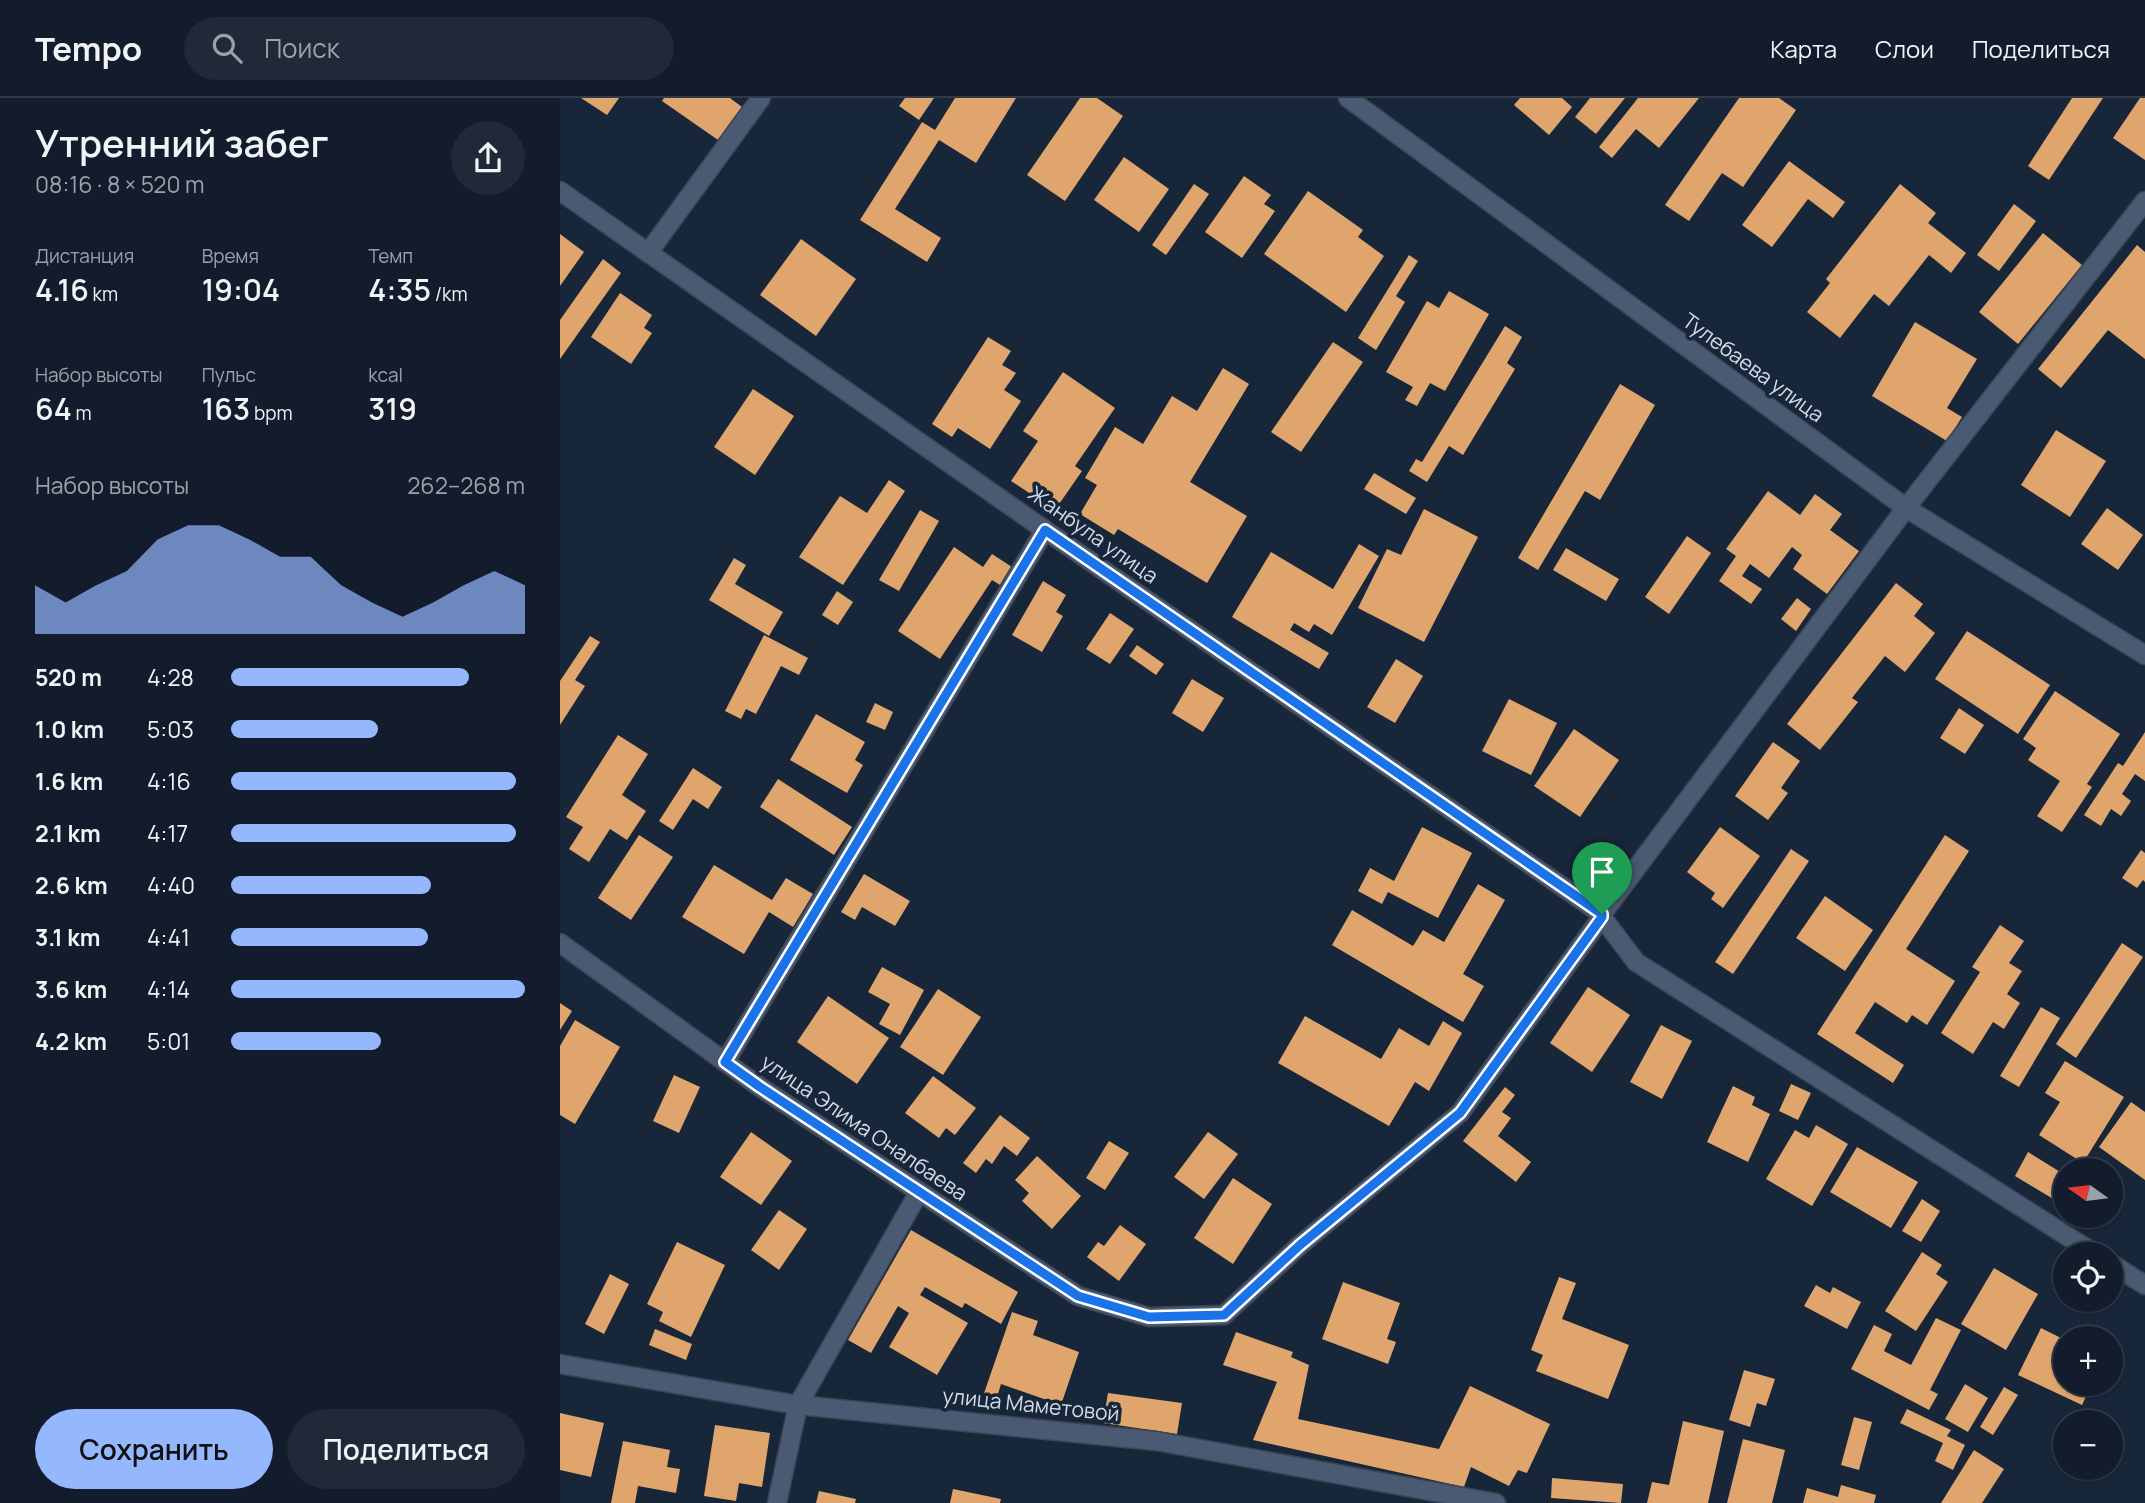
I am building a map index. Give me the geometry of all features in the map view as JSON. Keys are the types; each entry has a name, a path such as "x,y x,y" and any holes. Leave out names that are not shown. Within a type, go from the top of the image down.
{"street":[{"path":"648,253 761,98"},
{"name":"Тулебаева улица","path":"1348,98 1906,508 2145,654"},
{"name":"Жанбула улица","path":"560,191 1602,916 1636,962 2078,1242"},
{"name":"улица Элима Оналбаева","path":"560,943 760,1087 1078,1296 1149,1317 1224,1315 1300,1245 1460,1113 1602,916 1906,508 2145,201"},
{"path":"725,1062 1045,530"},
{"path":"777,1503 798,1405 919,1192"},
{"path":"2123,1271 2145,1285"},
{"name":"улица Маметовой","path":"560,1364 798,1405 1156,1441 1496,1503"}],"building":[{"path":"581,98 619,98 607,115"},
{"path":"664,98 730,98 742,107 718,140 662,101"},
{"path":"905,98 934,98 919,120 899,106"},
{"path":"955,98 1016,98 976,163 939,140 895,209 941,238 927,262 860,220 922,122 935,130"},
{"path":"1080,98 1097,98 1123,116 1065,201 1027,175"},
{"path":"1520,98 1562,98 1572,107 1549,135 1514,105"},
{"path":"1590,98 1625,98 1596,134 1575,117"},
{"path":"1638,98 1699,98 1659,148 1636,129 1612,158 1599,147"},
{"path":"1739,98 1779,98 1796,110 1743,187 1722,173 1689,221 1665,205"},
{"path":"2072,98 2103,98 2049,180 2028,166"},
{"path":"2140,98 2145,98 2145,160 2113,138"},
{"path":"1124,157 1169,189 1139,232 1094,200"},
{"path":"1789,161 1845,202 1833,218 1808,199 1772,247 1742,225"},
{"path":"1244,176 1271,195 1264,204 1275,211 1242,258 1205,232"},
{"path":"1194,184 1209,194 1166,255 1152,245"},
{"path":"1900,184 1936,213 1928,223 1966,253 1951,273 1929,255 1889,306 1874,294 1840,338 1807,312 1830,283 1826,279"},
{"path":"1308,191 1363,230 1358,237 1384,256 1346,312 1264,254"},
{"path":"2014,204 2036,221 1999,271 1977,255"},
{"path":"2043,233 2082,265 2018,344 1979,312"},
{"path":"560,234 584,252 560,286"},
{"path":"801,239 856,279 816,336 760,295"},
{"path":"2137,245 2145,252 2145,359 2108,330 2061,388 2038,369"},
{"path":"1409,255 1418,261 1396,296 1405,302 1376,350 1358,338"},
{"path":"603,259 621,273 560,359 560,320"},
{"path":"1449,291 1489,314 1445,391 1430,383 1417,406 1405,400 1413,387 1386,372 1427,301 1439,308"},
{"path":"620,293 652,315 644,328 652,333 631,364 591,337"},
{"path":"1915,322 1977,359 1947,408 1962,417 1947,441 1872,396"},
{"path":"1505,326 1522,337 1507,363 1515,369 1463,455 1449,446 1427,482 1409,471 1416,459 1422,462"},
{"path":"988,337 1011,351 1002,365 1016,373 1004,390 1021,401 990,449 958,428 952,437 932,424"},
{"path":"1333,342 1363,362 1301,452 1271,432"},
{"path":"1223,368 1249,384 1190,482 1247,516 1207,583 1118,529 1114,535 1080,514 1097,485 1085,478 1115,427 1143,444 1172,396 1197,411"},
{"path":"1063,372 1115,408 1075,466 1082,471 1055,510 1011,481 1038,441 1023,431"},
{"path":"1620,384 1655,405 1600,500 1585,491 1538,570 1518,558"},
{"path":"753,389 794,416 755,475 714,447"},
{"path":"2056,430 2106,461 2070,517 2021,485"},
{"path":"1374,473 1416,498 1406,514 1364,489"},
{"path":"889,480 905,491 843,585 799,557 840,496 867,513"},
{"path":"1768,491 1800,515 1815,494 1842,514 1830,530 1859,551 1827,594 1793,569 1802,555 1792,547 1769,578 1750,564 1742,576 1762,589 1751,604 1719,581 1736,556 1726,549"},
{"path":"2107,508 2143,535 2118,570 2081,544"},
{"path":"1424,509 1478,537 1424,642 1358,608 1387,549 1401,555"},
{"path":"920,510 939,521 899,591 879,580"},
{"path":"1687,536 1711,553 1669,614 1645,597"},
{"path":"1359,544 1379,556 1332,635 1314,624 1309,632 1294,623 1290,630 1329,653 1319,669 1232,617 1271,552 1333,589"},
{"path":"954,547 983,567 992,554 1012,567 1000,585 992,580 940,659 898,631"},
{"path":"1566,548 1619,579 1606,601 1553,570"},
{"path":"734,558 746,565 735,584 783,612 769,636 709,600"},
{"path":"1043,581 1066,595 1056,612 1063,616 1042,652 1012,635"},
{"path":"1896,583 1923,604 1914,616 1935,633 1905,672 1885,656 1852,698 1858,702 1820,750 1787,724"},
{"path":"837,591 853,602 838,625 822,615"},
{"path":"1797,598 1811,609 1796,631 1781,619"},
{"path":"1110,613 1134,629 1110,664 1086,649"},
{"path":"1967,631 2050,685 2018,734 1935,679"},
{"path":"764,635 808,658 799,675 781,666 756,714 746,709 741,719 725,711"},
{"path":"590,636 600,642 575,680 585,686 560,725 560,681"},
{"path":"1137,645 1164,664 1156,675 1129,656"},
{"path":"1396,659 1423,676 1395,723 1367,707"},
{"path":"1192,679 1224,698 1203,732 1172,713"},
{"path":"2055,691 2120,734 2087,784 2092,787 2062,832 2037,816 2060,781 2028,760 2036,748 2023,739"},
{"path":"1509,699 1557,723 1531,775 1482,751"},
{"path":"875,703 893,712 885,730 866,722"},
{"path":"1959,708 1984,725 1965,754 1940,738"},
{"path":"816,714 865,742 855,760 863,765 847,793 790,760"},
{"path":"1574,729 1619,760 1580,817 1534,786"},
{"path":"2145,732 2145,781 2135,774 2122,794 2131,801 2121,816 2111,809 2101,826 2084,815 2118,763 2123,766"},
{"path":"618,735 648,754 622,795 646,811 627,840 610,829 589,862 569,849 583,827 566,817"},
{"path":"1773,742 1800,761 1781,788 1788,793 1768,820 1735,796"},
{"path":"693,768 722,787 708,809 693,799 673,830 659,821"},
{"path":"778,779 852,827 834,855 760,807"},
{"path":"1422,827 1472,853 1438,918 1388,892 1382,904 1358,891 1370,868 1394,881"},
{"path":"1720,827 1760,856 1723,908 1711,899 1715,893 1687,872"},
{"path":"639,835 673,857 631,920 598,898"},
{"path":"1945,835 1969,851 1906,949 1955,981 1927,1025 1912,1015 1907,1023 1875,1002 1855,1033 1904,1065 1893,1083 1817,1034"},
{"path":"1791,849 1809,861 1733,974 1715,962"},
{"path":"2141,850 2145,853 2145,882 2143,880 2137,888 2122,878"},
{"path":"714,865 772,900 786,878 813,894 793,927 769,912 744,954 682,917"},
{"path":"864,874 910,901 895,926 862,907 855,920 841,912"},
{"path":"1478,884 1505,900 1463,974 1484,986 1463,1022 1332,945 1352,910 1413,946 1423,930 1444,942"},
{"path":"1825,896 1873,930 1845,971 1796,938"},
{"path":"2000,925 2024,941 2009,963 2022,971 2007,994 2020,1003 2004,1029 1993,1022 1973,1054 1941,1033 1980,972 1972,967"},
{"path":"2122,943 2143,957 2076,1058 2056,1044"},
{"path":"882,967 924,990 900,1035 879,1024 890,1004 868,992"},
{"path":"1588,987 1630,1015 1592,1072 1550,1043"},
{"path":"938,989 981,1017 943,1075 900,1047"},
{"path":"828,996 889,1038 857,1084 797,1042"},
{"path":"560,1003 572,1011 560,1030"},
{"path":"2041,1007 2060,1018 2019,1087 2000,1076"},
{"path":"1305,1016 1381,1059 1399,1028 1429,1046 1443,1021 1462,1033 1429,1091 1415,1082 1389,1126 1278,1063"},
{"path":"575,1020 620,1047 575,1124 560,1115 560,1046"},
{"path":"1661,1025 1692,1041 1662,1099 1630,1082"},
{"path":"2065,1061 2124,1097 2086,1158 2075,1158 2039,1135 2060,1102 2045,1093"},
{"path":"674,1075 700,1087 679,1133 653,1121"},
{"path":"933,1076 976,1108 955,1135 946,1128 939,1138 905,1113"},
{"path":"1791,1084 1811,1093 1798,1120 1779,1111"},
{"path":"1733,1086 1755,1097 1752,1105 1770,1114 1748,1162 1707,1142"},
{"path":"1505,1087 1515,1095 1502,1112 1511,1118 1498,1136 1531,1162 1516,1182 1463,1141"},
{"path":"2131,1102 2145,1112 2145,1180 2123,1164 2123,1158 2114,1158 2099,1147"},
{"path":"1000,1115 1030,1138 1017,1156 1004,1146 992,1164 986,1159 976,1173 963,1163"},
{"path":"1816,1125 1848,1144 1812,1206 1766,1179 1795,1130 1809,1138"},
{"path":"751,1132 792,1161 761,1205 720,1177"},
{"path":"1208,1132 1238,1154 1204,1199 1174,1177"},
{"path":"1109,1141 1129,1153 1105,1190 1086,1178"},
{"path":"1857,1147 1918,1182 1891,1228 1830,1192"},
{"path":"2028,1152 2053,1168 2053,1199 2015,1176"},
{"path":"1037,1156 1081,1196 1052,1229 1022,1201 1029,1193 1015,1180"},
{"path":"1233,1178 1272,1204 1233,1264 1194,1238"},
{"path":"1922,1199 1940,1211 1921,1242 1902,1231"},
{"path":"779,1210 807,1229 779,1270 751,1250"},
{"path":"1120,1225 1146,1244 1119,1281 1087,1257 1098,1242 1104,1246"},
{"path":"911,1230 1018,1292 1001,1324 965,1303 962,1308 925,1287 920,1295 968,1323 937,1375 889,1347 909,1313 898,1306 871,1353 848,1340"},
{"path":"677,1242 725,1265 691,1337 659,1321 663,1312 647,1304"},
{"path":"1922,1252 1942,1265 1936,1274 1948,1282 1916,1331 1885,1311"},
{"path":"1994,1268 2038,1294 2006,1350 1961,1324"},
{"path":"610,1274 629,1284 604,1334 585,1324"},
{"path":"1559,1277 1576,1283 1562,1319 1629,1345 1608,1399 1536,1371 1543,1355 1531,1350"},
{"path":"1343,1282 1400,1303 1387,1339 1396,1342 1388,1364 1322,1339"},
{"path":"1816,1285 1830,1293 1833,1287 1861,1302 1847,1329 1804,1306"},
{"path":"1012,1312 1038,1321 1033,1335 1079,1352 1061,1405 1001,1384 994,1407 981,1402"},
{"path":"1936,1318 1961,1330 1930,1390 1938,1394 1929,1410 1851,1369 1874,1325 1892,1334 1884,1351 1911,1365"},
{"path":"2041,1328 2053,1334 2053,1391 2018,1375"},
{"path":"655,1329 692,1344 686,1360 649,1345"},
{"path":"1236,1332 1293,1352 1291,1357 1309,1365 1298,1419 1439,1449 1470,1386 1550,1424 1527,1473 1518,1470 1509,1486 1471,1467 1464,1487 1253,1440 1277,1382 1223,1365"},
{"path":"1744,1370 1775,1379 1766,1406 1757,1403 1750,1427 1729,1420"},
{"path":"1965,1384 1988,1398 1968,1432 1945,1419"},
{"path":"2004,1387 2018,1395 1993,1435 1980,1427"},
{"path":"1108,1393 1182,1403 1177,1434 1103,1423"},
{"path":"2063,1396 2086,1396 2082,1405"},
{"path":"1907,1409 1951,1430 1947,1436 1965,1445 1953,1470 1935,1461 1943,1443 1900,1423"},
{"path":"560,1413 604,1423 591,1477 560,1470"},
{"path":"1854,1417 1872,1422 1859,1470 1841,1465"},
{"path":"1683,1421 1724,1431 1708,1503 1647,1503 1652,1482 1669,1485"},
{"path":"715,1425 770,1433 762,1487 739,1483 736,1501 704,1496"},
{"path":"1743,1439 1785,1450 1772,1503 1727,1503"},
{"path":"623,1441 670,1450 667,1467 680,1469 676,1493 638,1486 635,1503 611,1503"},
{"path":"1974,1450 2004,1469 1982,1503 1941,1503"},
{"path":"1552,1478 1623,1484 1621,1503 1551,1498"},
{"path":"1841,1485 1876,1495 1874,1503 1803,1503 1807,1488 1838,1497"},
{"path":"953,1489 1001,1499 1000,1503 950,1503"},
{"path":"819,1491 856,1499 855,1503 816,1503"}],"route":[{"path":"1045,530 1602,914 1460,1113 1300,1245 1224,1315 1149,1317 1078,1296 725,1062 1045,530"}]}
